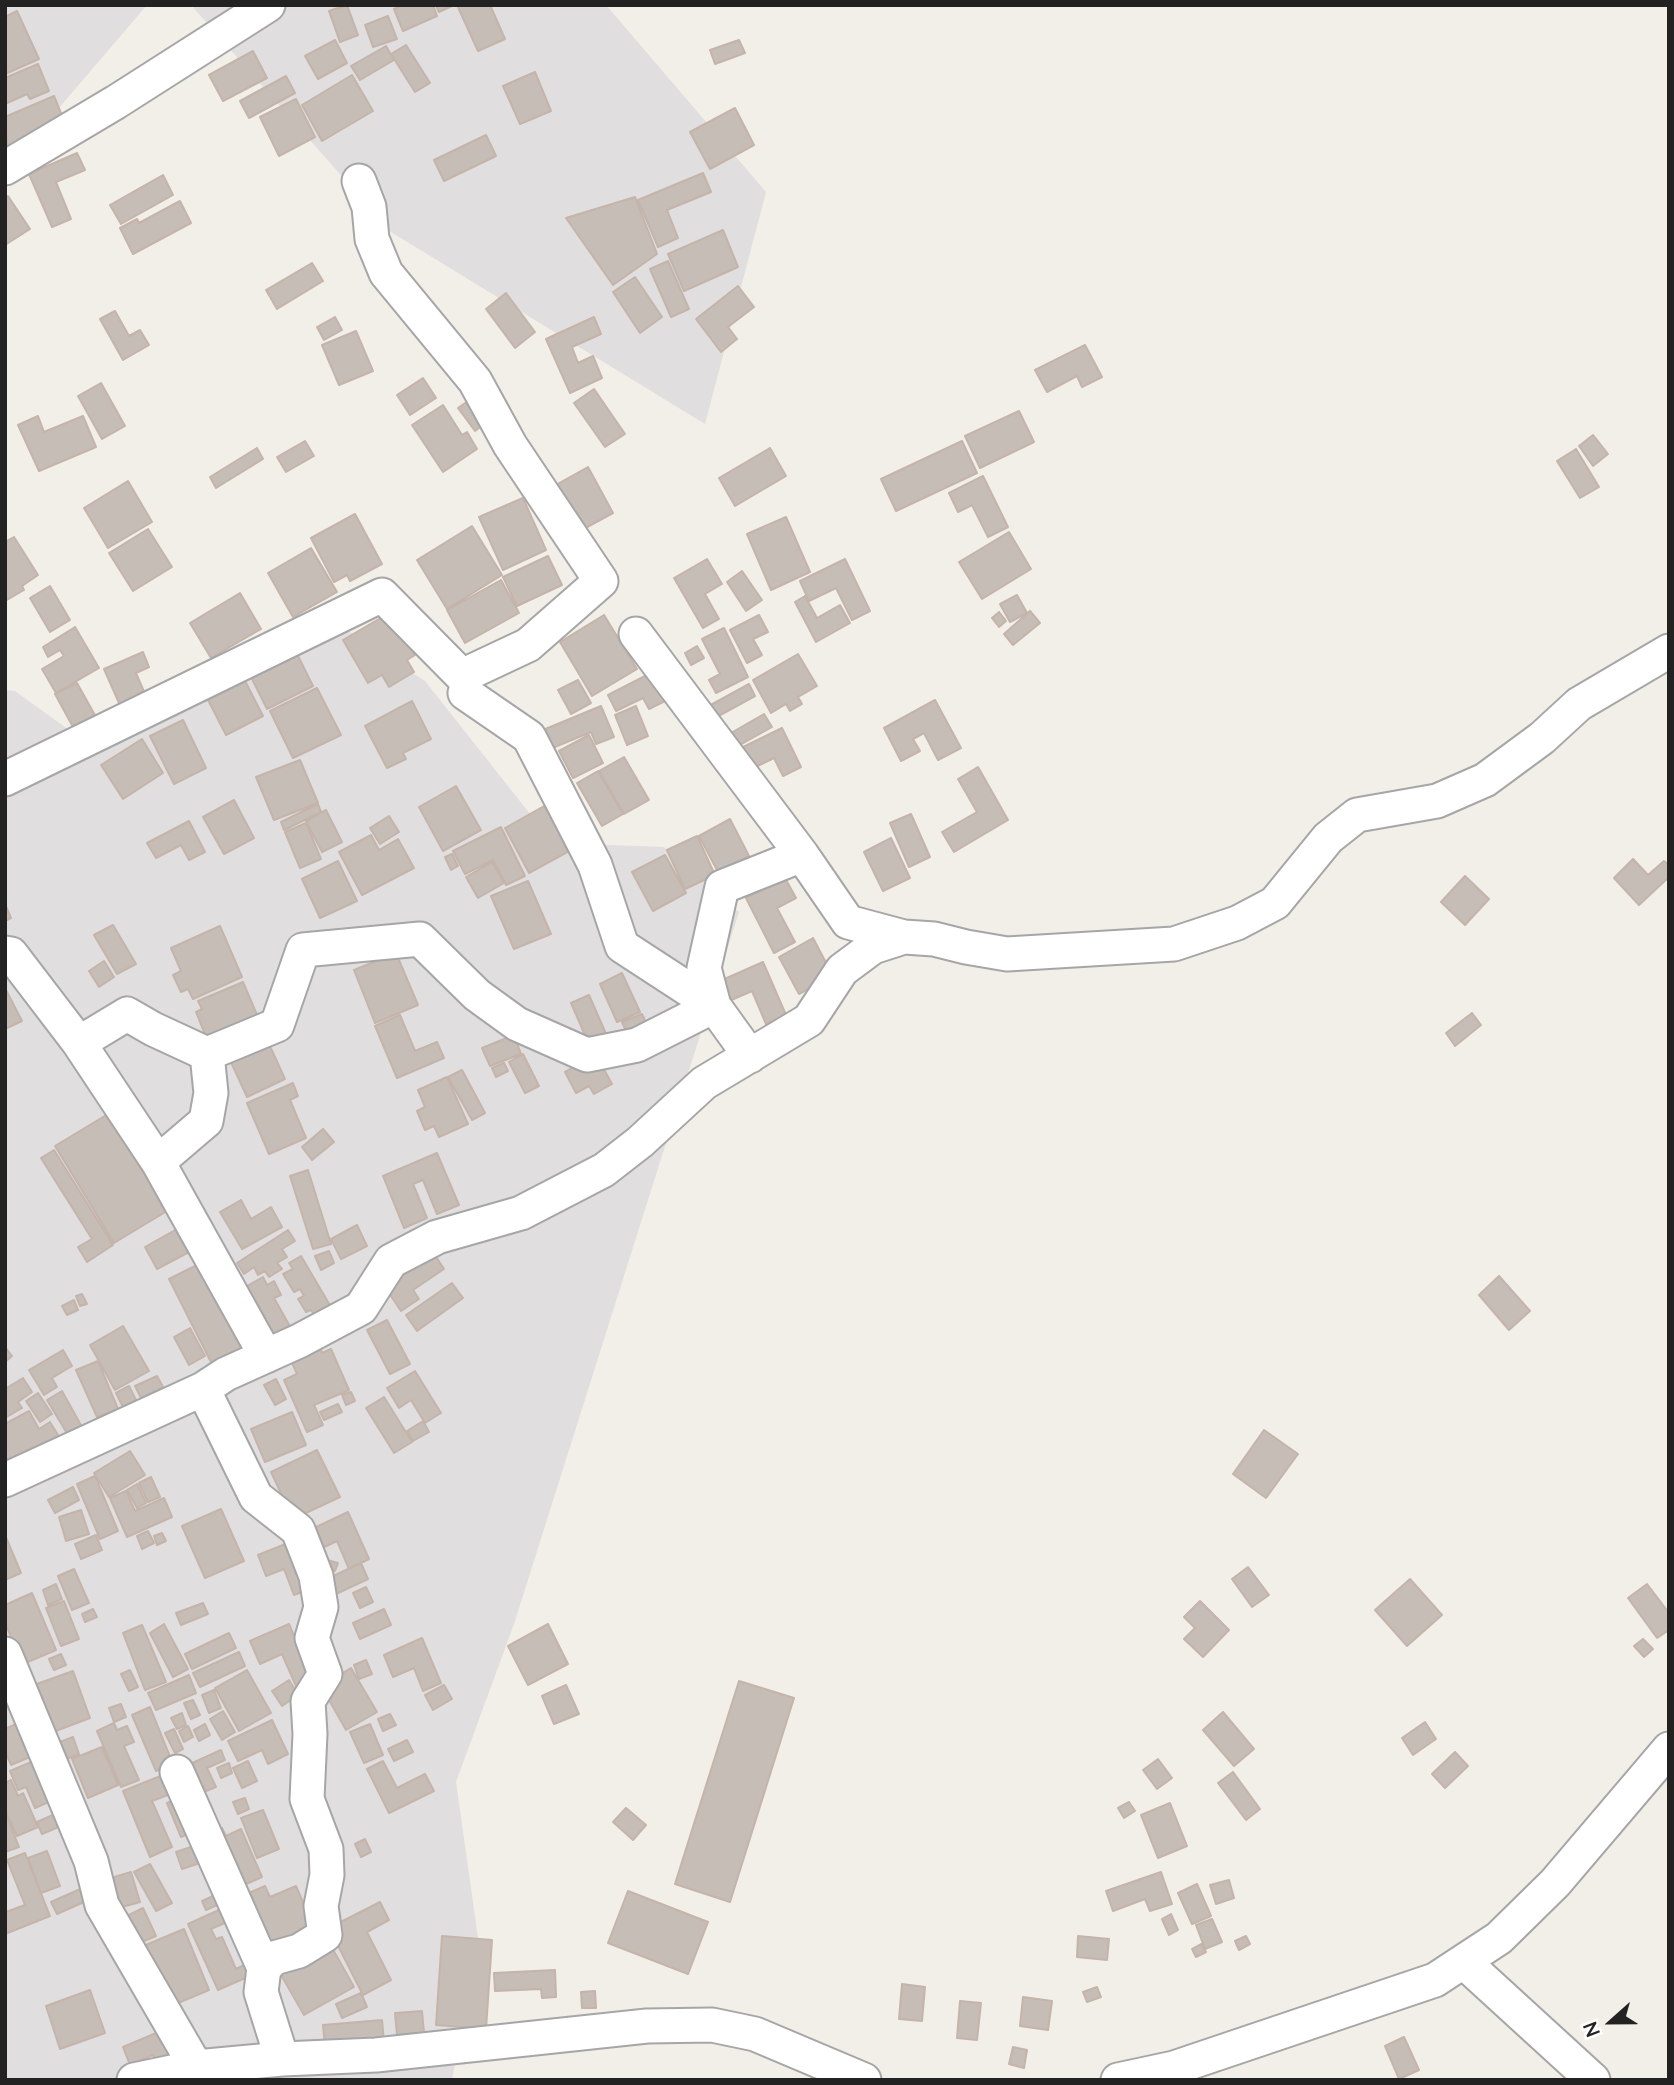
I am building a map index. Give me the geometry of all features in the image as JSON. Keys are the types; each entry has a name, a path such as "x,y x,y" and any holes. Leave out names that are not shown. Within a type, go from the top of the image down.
{"street":[{"path":"5,168 116,102 268,5"},
{"path":"5,779 382,595 462,676 528,645 601,580 510,445 475,381 398,291 386,273 372,239 369,206 359,181"},
{"path":"636,634 802,855 848,922 904,937 934,939 1007,954 1174,944 1225,928 1275,903 1328,838 1357,816 1437,801 1485,780 1542,738 1579,704 1669,651"},
{"path":"465,693 529,737 595,865 622,946 713,1006 750,1056"},
{"path":"713,1006 704,968 722,887 802,855"},
{"path":"5,1480 203,1389 226,1374 361,1308 391,1261 437,1237 521,1213 604,1170 640,1142 704,1083 809,1020 842,970 873,947 904,937"},
{"path":"79,1043 127,1014 207,1054 277,1025 303,950 420,939 477,995 517,1024 587,1055 637,1045 713,1006"},
{"path":"5,953 11,954 79,1043 158,1162 266,1356"},
{"path":"158,1162 206,1121 211,1093 207,1054"},
{"path":"203,1389 256,1497 298,1530 317,1576 321,1607 312,1638 325,1674 308,1702 310,1734 307,1799 326,1849 327,1875 321,1906 325,1935 299,1951 274,1958 264,1968"},
{"path":"5,1654 91,1861 102,1905 196,2067"},
{"path":"1118,2080 1174,2068 1435,1980 1499,1938 1555,1883 1669,1749"},
{"path":"177,1772 264,1968 261,1992 282,2059"},
{"path":"1464,1962 1593,2080"},
{"path":"134,2080 196,2067 376,2054 647,2026 712,2025 755,2034 864,2080"}],"shaded area":[{"path":"5,5 147,5 5,171"},
{"path":"191,5 606,5 766,192 705,424 391,232"},
{"path":"342,627 425,681 553,843 664,847 739,912 514,1624 456,1782 478,1938 452,2080 5,2080 5,690 15,691 80,738"}],"building":[{"path":"347,5 358,35 340,42 329,11"},
{"path":"403,5 433,5 437,16 403,31 394,9"},
{"path":"436,5 454,5 439,12"},
{"path":"457,5 490,5 505,39 478,51"},
{"path":"17,11 39,59 5,74 5,17"},
{"path":"388,16 397,39 373,47 365,25"},
{"path":"335,40 347,63 318,79 305,56"},
{"path":"739,40 745,53 715,64 710,50"},
{"path":"406,45 430,83 415,92 391,54"},
{"path":"386,46 394,60 360,80 351,66"},
{"path":"253,51 267,78 223,101 209,75"},
{"path":"38,64 49,91 30,99 27,94 5,104 5,78"},
{"path":"535,72 551,111 520,124 503,86"},
{"path":"352,75 373,111 322,141 302,105"},
{"path":"286,76 295,93 249,118 240,101"},
{"path":"54,96 65,123 7,147 5,117"},
{"path":"296,99 315,137 279,156 260,117"},
{"path":"735,108 754,145 710,169 690,132"},
{"path":"486,135 496,156 444,181 434,160"},
{"path":"77,153 85,170 56,182 71,219 52,227 29,174"},
{"path":"703,173 711,192 667,210 678,238 658,247 638,200"},
{"path":"163,175 173,195 121,224 110,205"},
{"path":"8,196 30,229 5,245 5,198"},
{"path":"635,197 657,254 613,285 566,218"},
{"path":"180,201 191,223 133,254 120,228 137,219 139,223"},
{"path":"723,230 738,267 684,291 668,254"},
{"path":"668,261 689,309 671,317 650,269"},
{"path":"312,263 323,281 277,309 266,290"},
{"path":"635,277 662,317 640,333 613,292"},
{"path":"738,286 754,307 728,327 737,339 721,352 696,319"},
{"path":"506,293 535,332 515,348 486,309"},
{"path":"115,311 129,336 140,330 149,345 123,360 100,319"},
{"path":"335,317 342,330 324,340 317,327"},
{"path":"594,317 601,334 572,347 578,363 593,356 602,378 570,393 546,339"},
{"path":"356,331 373,371 339,385 322,345"},
{"path":"1085,345 1102,377 1082,387 1077,376 1047,392 1035,370"},
{"path":"423,378 436,398 410,415 397,395"},
{"path":"101,383 125,426 102,439 78,396"},
{"path":"594,389 625,434 605,447 574,403"},
{"path":"468,401 484,424 475,431 458,408"},
{"path":"443,405 462,435 467,432 477,449 443,472 412,425"},
{"path":"1019,411 1034,442 980,468 965,436"},
{"path":"38,416 44,432 83,416 96,447 39,471 18,425"},
{"path":"1593,435 1608,454 1593,466 1579,446"},
{"path":"305,441 314,456 286,472 277,457"},
{"path":"962,441 977,473 896,511 881,479"},
{"path":"257,448 263,459 216,488 210,477"},
{"path":"770,448 786,476 735,506 719,478"},
{"path":"1576,449 1599,487 1580,498 1557,461"},
{"path":"588,467 613,513 578,532 554,486"},
{"path":"983,476 1008,527 988,537 972,505 958,512 949,493"},
{"path":"128,481 152,522 108,548 84,508"},
{"path":"523,498 546,550 503,570 479,517"},
{"path":"355,514 382,564 350,581 347,575 334,582 311,538"},
{"path":"786,517 810,572 771,590 747,534"},
{"path":"472,526 502,575 447,609 417,560"},
{"path":"148,529 172,567 133,591 109,553"},
{"path":"1009,532 1031,569 982,599 959,562"},
{"path":"14,537 38,575 22,586 24,590 5,601 5,542"},
{"path":"311,548 337,592 293,617 268,573"},
{"path":"548,556 562,585 517,606 503,577"},
{"path":"707,559 722,584 705,594 719,619 703,628 674,578"},
{"path":"845,559 870,611 852,620 836,588 809,601 800,581"},
{"path":"742,571 762,600 746,611 727,582"},
{"path":"501,580 519,613 465,643 447,610"},
{"path":"50,586 70,620 50,632 30,598"},
{"path":"240,593 261,629 211,658 190,623"},
{"path":"1017,595 1027,613 1010,622 1000,604"},
{"path":"805,596 817,618 840,605 850,623 816,642 795,602"},
{"path":"1030,611 1040,623 1013,645 1004,634"},
{"path":"999,612 1006,621 999,627 992,618"},
{"path":"604,615 637,669 592,696 560,642"},
{"path":"759,615 768,632 753,639 762,655 747,663 730,630"},
{"path":"384,616 391,630 398,626 415,655 407,660 414,672 389,687 382,675 368,683 343,640"},
{"path":"75,627 99,668 56,693 42,669 64,656 60,650 48,657 43,647"},
{"path":"724,628 748,677 716,693 709,680 720,674 702,639"},
{"path":"697,646 704,658 691,665 685,653"},
{"path":"294,648 313,686 267,709 248,671"},
{"path":"143,652 149,667 136,673 148,701 123,712 104,669"},
{"path":"798,654 817,686 798,697 802,704 790,711 786,704 771,713 753,680"},
{"path":"651,673 665,701 649,709 643,698 616,711 608,695"},
{"path":"244,679 263,716 226,735 207,698"},
{"path":"578,680 591,703 571,714 558,690"},
{"path":"77,683 101,726 79,738 55,694"},
{"path":"749,684 755,696 713,719 707,707"},
{"path":"317,688 341,735 293,758 270,711"},
{"path":"935,700 961,748 938,760 924,733 913,739 920,751 901,761 884,728"},
{"path":"412,701 431,739 403,753 406,759 387,768 365,726"},
{"path":"601,706 614,737 596,744 591,732 550,749 543,730"},
{"path":"636,706 648,736 627,745 615,715"},
{"path":"764,714 772,727 731,750 724,737"},
{"path":"183,720 206,768 174,784 150,736"},
{"path":"782,728 801,767 783,776 774,758 745,772 735,751"},
{"path":"589,735 603,763 573,778 559,751"},
{"path":"142,739 163,773 123,799 101,765"},
{"path":"624,757 649,800 624,814 599,771"},
{"path":"300,760 318,803 274,820 256,777"},
{"path":"978,767 1008,820 954,852 942,832 977,812 958,779"},
{"path":"598,771 623,814 602,826 577,783"},
{"path":"456,786 481,830 443,851 419,807"},
{"path":"234,800 254,838 224,854 203,817"},
{"path":"318,804 321,812 284,830 281,822"},
{"path":"546,805 571,850 529,873 505,828"},
{"path":"326,810 342,842 322,852 306,821"},
{"path":"911,814 930,857 909,867 890,823"},
{"path":"389,816 399,832 380,844 370,828"},
{"path":"730,819 749,856 718,872 699,836"},
{"path":"189,821 205,852 189,860 181,845 156,858 147,843"},
{"path":"306,823 321,859 300,868 285,832"},
{"path":"501,827 525,876 506,885 493,860 465,874 453,851"},
{"path":"371,835 379,850 398,839 414,868 362,895 339,852"},
{"path":"697,836 715,875 685,889 667,850"},
{"path":"891,838 910,878 883,891 864,852"},
{"path":"452,854 458,866 451,870 445,857"},
{"path":"665,855 686,893 653,911 632,872"},
{"path":"1633,859 1648,875 1664,861 1669,865 1669,877 1639,905 1614,878"},
{"path":"338,861 357,901 320,918 302,879"},
{"path":"492,862 504,883 478,898 466,877"},
{"path":"1465,876 1489,899 1465,925 1441,902"},
{"path":"785,878 796,898 777,908 795,942 774,953 746,898"},
{"path":"528,881 551,934 514,949 491,896"},
{"path":"5,904 11,918 5,921"},
{"path":"113,925 136,964 117,974 94,935"},
{"path":"220,926 242,977 193,999 188,989 181,992 173,975 181,971 171,948"},
{"path":"813,938 833,976 799,994 779,957"},
{"path":"396,953 418,1005 375,1023 354,970"},
{"path":"104,961 114,977 99,987 89,971"},
{"path":"763,962 786,1015 766,1024 752,991 729,1001 720,981"},
{"path":"622,973 640,1012 617,1022 600,984"},
{"path":"243,982 263,1029 206,1037 196,1012 202,1009 198,1001"},
{"path":"5,988 22,1021 5,1029"},
{"path":"589,995 610,1043 592,1051 571,1003"},
{"path":"1472,1013 1481,1025 1455,1046 1446,1033"},
{"path":"642,1014 647,1025 627,1033 622,1022"},
{"path":"400,1015 415,1051 437,1042 444,1058 397,1078 375,1026"},
{"path":"263,1031 285,1079 247,1097 225,1049"},
{"path":"514,1035 521,1054 490,1066 482,1048"},
{"path":"523,1054 539,1086 525,1093 509,1062"},
{"path":"596,1055 612,1084 594,1094 589,1086 576,1093 565,1072"},
{"path":"504,1063 508,1071 496,1077 492,1068"},
{"path":"462,1070 485,1113 472,1120 448,1077"},
{"path":"447,1077 468,1124 439,1137 434,1126 425,1130 417,1111 425,1107 418,1090"},
{"path":"293,1083 298,1096 290,1100 306,1138 269,1154 247,1103"},
{"path":"108,1114 167,1211 114,1243 55,1146"},
{"path":"323,1129 334,1142 312,1160 302,1147"},
{"path":"54,1150 113,1245 87,1262 78,1247 92,1239 41,1158"},
{"path":"437,1153 459,1205 437,1214 423,1180 413,1184 427,1218 404,1228 383,1176"},
{"path":"308,1170 331,1244 313,1249 290,1176"},
{"path":"241,1200 251,1219 271,1207 282,1227 242,1249 220,1212"},
{"path":"357,1225 367,1246 341,1259 331,1239"},
{"path":"177,1229 189,1252 157,1269 145,1247"},
{"path":"288,1230 295,1241 282,1249 287,1257 277,1263 282,1269 269,1277 265,1271 258,1275 254,1267 244,1274 237,1263"},
{"path":"329,1251 334,1263 321,1270 315,1256"},
{"path":"433,1252 444,1269 413,1290 419,1299 401,1311 383,1284"},
{"path":"301,1256 331,1307 315,1316 311,1310 306,1312 298,1299 304,1296 300,1289 294,1292 283,1274 293,1269 289,1263"},
{"path":"199,1264 248,1348 213,1366 169,1279"},
{"path":"1499,1276 1530,1311 1509,1330 1479,1295"},
{"path":"263,1277 267,1285 274,1281 281,1295 274,1298 292,1330 276,1339 247,1286"},
{"path":"452,1283 463,1298 417,1331 406,1315"},
{"path":"82,1294 87,1304 80,1306 76,1296"},
{"path":"74,1300 78,1310 67,1315 62,1306"},
{"path":"387,1320 410,1364 390,1374 367,1330"},
{"path":"123,1326 149,1371 115,1390 90,1345"},
{"path":"190,1328 205,1356 189,1365 174,1337"},
{"path":"318,1343 322,1353 331,1349 349,1390 314,1405 323,1425 307,1432 284,1380 297,1374 289,1356"},
{"path":"5,1347 12,1356 5,1362"},
{"path":"63,1350 72,1366 52,1378 57,1387 44,1395 29,1370"},
{"path":"98,1361 118,1409 97,1417 76,1370"},
{"path":"415,1371 441,1413 425,1423 411,1400 399,1408 387,1388"},
{"path":"157,1376 163,1387 141,1398 135,1386"},
{"path":"23,1378 32,1392 18,1402 22,1408 5,1418 5,1389"},
{"path":"276,1379 286,1399 275,1405 264,1385"},
{"path":"129,1386 136,1400 123,1407 116,1393"},
{"path":"62,1391 82,1427 68,1435 47,1400"},
{"path":"351,1392 355,1401 346,1405 342,1395"},
{"path":"38,1393 52,1414 40,1422 26,1401"},
{"path":"384,1397 412,1442 394,1453 366,1408"},
{"path":"338,1404 342,1412 324,1420 320,1412"},
{"path":"29,1411 39,1429 50,1422 61,1440 15,1473 5,1456 5,1424"},
{"path":"292,1412 306,1445 265,1462 251,1429"},
{"path":"423,1421 429,1432 413,1441 407,1431"},
{"path":"1264,1430 1298,1454 1266,1498 1233,1474"},
{"path":"317,1450 340,1497 293,1519 271,1472"},
{"path":"130,1451 145,1475 109,1497 94,1473"},
{"path":"95,1476 118,1531 100,1539 77,1484"},
{"path":"151,1477 160,1497 148,1502 139,1483"},
{"path":"137,1484 146,1503 137,1508 127,1490"},
{"path":"73,1487 79,1500 55,1513 48,1500"},
{"path":"126,1491 135,1511 164,1498 172,1517 127,1537 110,1498"},
{"path":"221,1509 244,1561 205,1578 182,1526"},
{"path":"81,1510 89,1534 66,1541 59,1517"},
{"path":"348,1512 369,1559 349,1569 337,1541 318,1550 310,1530"},
{"path":"148,1531 154,1543 142,1549 137,1536"},
{"path":"162,1533 166,1541 157,1545 154,1536"},
{"path":"5,1535 21,1573 5,1580"},
{"path":"96,1535 102,1550 81,1559 75,1544"},
{"path":"293,1541 312,1588 294,1595 284,1569 266,1576 258,1555"},
{"path":"327,1560 338,1563 335,1571 324,1568"},
{"path":"361,1563 368,1579 336,1594 329,1578"},
{"path":"1248,1567 1269,1595 1252,1607 1232,1579"},
{"path":"74,1569 89,1603 72,1610 58,1576"},
{"path":"1410,1579 1442,1615 1407,1646 1375,1610"},
{"path":"56,1584 62,1599 48,1605 43,1590"},
{"path":"1647,1584 1669,1613 1669,1630 1657,1638 1628,1598"},
{"path":"366,1587 373,1602 360,1608 353,1593"},
{"path":"32,1593 56,1650 23,1664 5,1623 5,1605"},
{"path":"64,1601 79,1639 61,1646 46,1608"},
{"path":"1200,1601 1229,1630 1203,1657 1184,1639 1195,1628 1184,1617"},
{"path":"203,1603 208,1614 181,1625 176,1613"},
{"path":"93,1609 97,1617 85,1622 82,1614"},
{"path":"384,1609 391,1625 360,1639 353,1623"},
{"path":"164,1624 188,1669 173,1677 150,1633"},
{"path":"289,1624 315,1685 299,1693 282,1654 260,1664 250,1641"},
{"path":"548,1624 568,1664 528,1685 508,1646"},
{"path":"142,1625 166,1682 145,1690 123,1633"},
{"path":"229,1633 236,1648 192,1669 185,1654"},
{"path":"422,1638 441,1683 423,1691 414,1668 393,1677 384,1655"},
{"path":"1643,1639 1653,1649 1644,1657 1634,1646"},
{"path":"239,1652 245,1666 200,1687 193,1673"},
{"path":"61,1654 66,1665 54,1670 49,1659"},
{"path":"366,1660 372,1674 359,1679 354,1665"},
{"path":"351,1668 377,1712 346,1730 321,1686"},
{"path":"130,1670 138,1687 129,1691 121,1674"},
{"path":"247,1670 271,1713 239,1731 215,1688"},
{"path":"73,1671 90,1718 53,1732 34,1685"},
{"path":"189,1675 196,1693 156,1710 148,1693"},
{"path":"289,1680 298,1695 282,1706 272,1691"},
{"path":"739,1681 794,1698 730,1902 675,1884"},
{"path":"444,1685 452,1699 433,1710 425,1695"},
{"path":"566,1685 579,1714 554,1724 542,1696"},
{"path":"214,1690 221,1708 209,1713 202,1695"},
{"path":"193,1700 200,1715 191,1719 184,1703"},
{"path":"121,1704 126,1717 114,1722 109,1708"},
{"path":"150,1707 173,1764 156,1771 132,1715"},
{"path":"223,1711 235,1732 222,1740 210,1719"},
{"path":"1223,1712 1254,1749 1234,1766 1203,1730"},
{"path":"182,1713 186,1725 177,1729 171,1718"},
{"path":"390,1714 396,1725 383,1731 378,1719"},
{"path":"272,1720 288,1754 268,1764 262,1750 238,1761 228,1741"},
{"path":"23,1721 37,1754 11,1765 5,1751 5,1729"},
{"path":"1425,1722 1436,1739 1413,1755 1402,1738"},
{"path":"114,1723 117,1730 127,1726 134,1742 124,1746 139,1780 121,1787 97,1731"},
{"path":"205,1724 210,1735 199,1741 194,1730"},
{"path":"370,1724 383,1755 364,1763 350,1732"},
{"path":"188,1726 193,1737 184,1742 179,1731"},
{"path":"174,1729 183,1749 175,1753 165,1733"},
{"path":"73,1737 79,1754 59,1762 52,1745"},
{"path":"407,1740 413,1752 394,1761 388,1749"},
{"path":"102,1747 118,1785 88,1798 72,1759"},
{"path":"221,1750 225,1760 207,1768 216,1787 191,1797 179,1769"},
{"path":"1455,1752 1468,1766 1445,1788 1432,1774"},
{"path":"43,1757 60,1797 35,1808 26,1787 18,1790 10,1771"},
{"path":"1158,1759 1172,1778 1157,1789 1143,1770"},
{"path":"248,1761 257,1781 242,1788 233,1768"},
{"path":"383,1761 397,1788 425,1774 434,1791 389,1813 367,1769"},
{"path":"229,1763 232,1773 221,1778 217,1768"},
{"path":"173,1771 181,1790 152,1801 172,1847 150,1857 123,1791"},
{"path":"1233,1772 1260,1809 1246,1820 1218,1783"},
{"path":"11,1780 18,1796 23,1793 38,1827 17,1836 5,1810 5,1783"},
{"path":"185,1795 200,1829 181,1837 167,1803"},
{"path":"245,1798 249,1809 238,1814 233,1802"},
{"path":"1129,1802 1135,1811 1124,1818 1118,1808"},
{"path":"1170,1803 1187,1846 1158,1858 1141,1815"},
{"path":"626,1808 646,1825 633,1840 613,1822"},
{"path":"64,1810 70,1822 42,1834 37,1822"},
{"path":"263,1810 279,1849 257,1858 241,1818"},
{"path":"5,1812 19,1847 5,1852"},
{"path":"222,1828 226,1836 241,1829 262,1877 235,1889 209,1833"},
{"path":"365,1839 371,1852 361,1857 355,1844"},
{"path":"203,1843 209,1860 182,1869 176,1852"},
{"path":"47,1851 60,1886 41,1893 28,1858"},
{"path":"25,1853 50,1916 5,1934 5,1910 6,1912 25,1905 7,1860"},
{"path":"150,1864 172,1903 156,1911 134,1872"},
{"path":"131,1872 140,1902 119,1908 111,1878"},
{"path":"1161,1872 1172,1904 1150,1911 1145,1899 1113,1911 1106,1891"},
{"path":"1229,1880 1234,1898 1216,1904 1210,1885"},
{"path":"1197,1884 1211,1916 1192,1924 1178,1893"},
{"path":"87,1886 93,1898 57,1914 51,1902"},
{"path":"265,1886 270,1897 296,1886 314,1928 266,1950 242,1896"},
{"path":"628,1891 708,1922 688,1974 608,1943"},
{"path":"213,1896 217,1905 206,1910 202,1901"},
{"path":"380,1902 389,1920 367,1932 391,1980 363,1995 329,1928"},
{"path":"230,1905 236,1918 211,1929 216,1939 222,1937 236,1969 246,1964 252,1975 218,1990 188,1924"},
{"path":"143,1908 156,1936 137,1944 125,1917"},
{"path":"1171,1914 1178,1930 1169,1935 1162,1919"},
{"path":"1212,1919 1222,1942 1205,1949 1196,1925"},
{"path":"184,1929 209,1990 166,2008 141,1947"},
{"path":"442,1936 492,1940 486,2029 436,2025"},
{"path":"1078,1936 1109,1939 1107,1960 1077,1957"},
{"path":"1246,1936 1250,1944 1239,1950 1235,1941"},
{"path":"326,1937 354,1987 304,2015 276,1966"},
{"path":"1201,1944 1206,1952 1196,1957 1192,1949"},
{"path":"555,1970 556,1997 542,1998 541,1989 495,1991 494,1973"},
{"path":"902,1984 925,1987 922,2021 899,2019"},
{"path":"1097,1987 1101,1997 1087,2002 1083,1992"},
{"path":"90,1990 105,2033 60,2049 46,2006"},
{"path":"595,1991 596,2008 582,2008 581,1992"},
{"path":"361,1993 367,2007 342,2018 336,2004"},
{"path":"1023,1997 1052,2001 1048,2030 1020,2026"},
{"path":"960,2001 981,2003 977,2040 957,2038"},
{"path":"422,2011 424,2033 397,2035 395,2013"},
{"path":"382,2020 384,2042 325,2046 323,2025"},
{"path":"168,2028 181,2060 159,2069 153,2055 130,2065 123,2047"},
{"path":"1404,2037 1419,2070 1399,2079 1385,2046"},
{"path":"1013,2047 1027,2050 1024,2068 1009,2064"}]}
